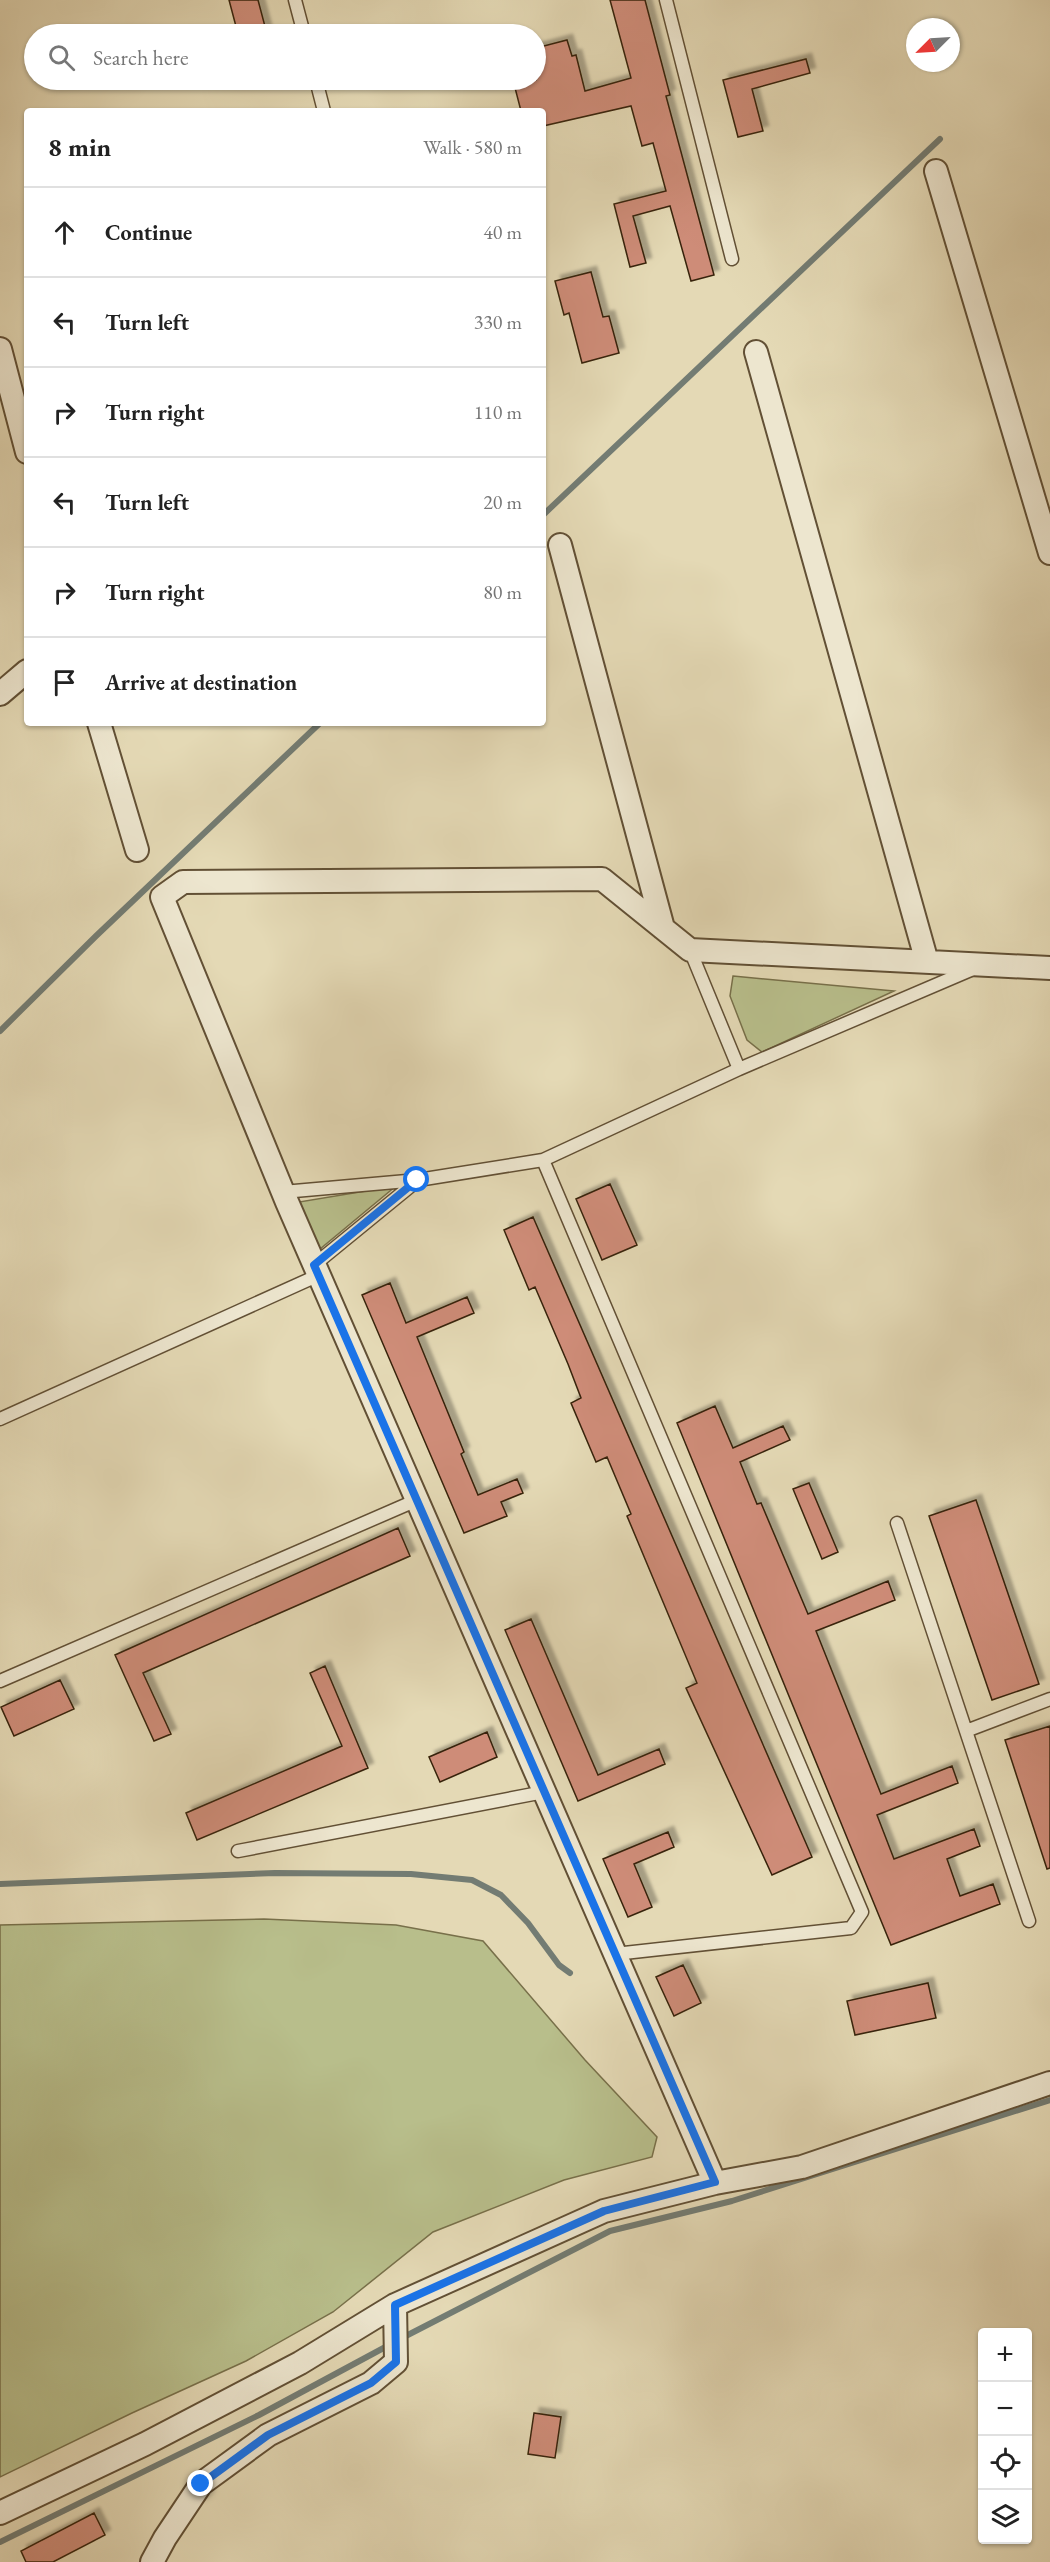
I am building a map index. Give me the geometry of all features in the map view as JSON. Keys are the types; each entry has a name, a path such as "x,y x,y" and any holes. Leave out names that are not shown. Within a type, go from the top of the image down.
{"street":[{"path":"936,171 1050,554"},
{"path":"0,349 24,441"},
{"path":"756,352 927,962"},
{"path":"560,545 663,928"},
{"path":"0,694 24,674"},
{"path":"100,726 136,849"},
{"path":"715,2182 316,1270 162,897 183,882 602,879 690,950 1050,968"},
{"path":"0,2513 145,2444 300,2363 395,2305 604,2211 715,2182 802,2167 1050,2083"},
{"path":"152,2562 201,2484 268,2435 371,2383 396,2362 395,2305"}],"lane":[{"path":"296,0 302,24"},
{"path":"666,0 732,259"},
{"path":"319,90 323,108"},
{"path":"690,950 739,1069"},
{"path":"283,1192 417,1180 543,1160 739,1069 983,965"},
{"path":"543,1160 862,1912 851,1928 615,1954"},
{"path":"0,1419 316,1270 417,1180"},
{"path":"0,1681 417,1500"},
{"path":"897,1523 1029,1920"},
{"path":"966,1731 1050,1699"},
{"path":"238,1851 544,1792"}],"green space":[{"path":"733,976 894,991 762,1052 747,1040 730,996"},
{"path":"396,1186 320,1249 299,1202"},
{"path":"264,1919 396,1925 483,1941 585,2060 657,2137 652,2157 564,2180 433,2232 333,2312 246,2361 0,2477 0,1925"}],"building":[{"path":"229,0 258,0 264,24 235,24"},
{"path":"610,0 645,0 670,95 666,96 714,275 691,281 670,206 633,216 646,263 630,267 614,204 666,191 653,143 642,146 631,106 546,125 546,108 520,108 516,90 546,90 546,45 567,40 572,56 576,55 585,91 631,78"},
{"path":"806,59 810,73 752,89 763,131 738,137 723,80"},
{"path":"591,272 603,317 609,316 619,353 582,363 569,313 564,315 555,281"},
{"path":"610,1184 637,1245 602,1260 576,1199"},
{"path":"533,1217 812,1857 772,1875 686,1688 697,1683 627,1516 631,1514 607,1457 596,1462 571,1403 581,1398 568,1364 535,1287 529,1290 504,1230"},
{"path":"390,1283 406,1323 467,1297 474,1313 417,1337 464,1452 461,1454 478,1495 517,1479 523,1493 501,1502 507,1516 464,1533 362,1295"},
{"path":"715,1406 733,1448 783,1426 790,1440 740,1462 757,1504 761,1503 808,1614 888,1581 895,1600 816,1631 881,1794 952,1766 958,1783 877,1815 894,1859 974,1829 980,1846 947,1859 960,1896 993,1884 1000,1904 891,1945 677,1423"},
{"path":"809,1483 838,1552 822,1559 793,1489"},
{"path":"976,1500 1039,1684 992,1700 929,1516"},
{"path":"398,1528 410,1556 143,1673 171,1734 154,1741 115,1655"},
{"path":"531,1619 598,1775 659,1749 665,1764 578,1801 505,1630"},
{"path":"325,1666 368,1768 197,1840 186,1813 342,1746 310,1673"},
{"path":"60,1680 74,1709 14,1736 1,1707"},
{"path":"1050,1726 1050,1868 1047,1869 1005,1740"},
{"path":"487,1732 497,1757 440,1782 429,1757"},
{"path":"668,1832 674,1847 634,1864 652,1907 628,1917 603,1859"},
{"path":"683,1965 701,2003 674,2016 656,1977"},
{"path":"928,1983 936,2018 855,2035 847,2001"},
{"path":"534,2413 561,2417 555,2458 528,2454"},
{"path":"94,2513 105,2535 53,2562 26,2562 21,2551"}],"waterway":[{"path":"546,512 940,139"},
{"path":"0,1031 96,936 317,726"},
{"path":"0,1884 275,1873 411,1874 472,1880 501,1895 528,1923 559,1965 570,1973"},
{"path":"400,2339 610,2231 732,2201 1050,2100"},
{"path":"0,2542 259,2415 391,2344"}],"route":[{"path":"201,2484 268,2435 371,2383 396,2362 395,2305 604,2211 715,2182 314,1265 417,1180"}]}
